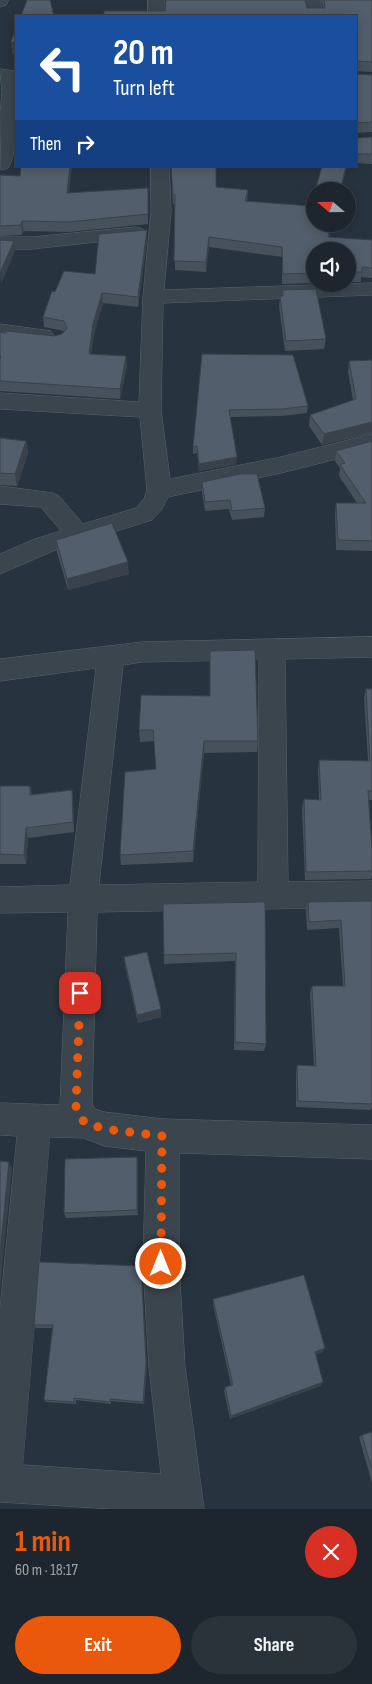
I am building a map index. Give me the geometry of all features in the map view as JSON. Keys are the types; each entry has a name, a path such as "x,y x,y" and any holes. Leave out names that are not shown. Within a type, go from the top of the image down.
{"street":[{"path":"156,0 156,15"},
{"path":"312,0 315,15"},
{"path":"0,74 8,75 10,81 6,164"},
{"path":"0,565 44,545 144,514 154,503 159,490 150,410 153,297 161,211 160,167"},
{"path":"0,243 32,243 159,231"},
{"path":"153,297 372,289"},
{"path":"0,332 55,337"},
{"path":"0,401 150,410"},
{"path":"159,490 281,465 372,442"},
{"path":"0,495 45,499 51,502 78,535"},
{"path":"0,670 142,652 372,646"},
{"path":"272,648 273,896"},
{"path":"84,1122 76,1107 83,898 111,656"},
{"path":"0,900 372,894"},
{"path":"0,1119 84,1122 104,1129 162,1136 372,1142"},
{"path":"35,1120 1,1483 184,1501 167,1367 162,1274 162,1136"}],"building":[{"path":"27,0 50,0 54,15 21,15"},
{"path":"166,0 305,0 307,8 325,8 324,0 372,0 372,62 357,61 357,15 104,15 104,11 165,11"},
{"path":"15,31 15,42 11,42"},
{"path":"357,74 372,75 372,122 357,123"},
{"path":"372,137 372,154 357,154 357,138"},
{"path":"21,167 70,167 67,193 148,188 148,214 68,222 22,221 21,225 0,226 0,175 20,176"},
{"path":"171,167 216,167 216,187 248,190 245,201 306,206 306,232 329,232 328,237 372,240 372,268 362,267 362,272 356,272 356,242 306,242 306,273 283,274 282,247 209,237 206,262 174,261 175,195 173,194"},
{"path":"322,167 346,167 342,182 318,182"},
{"path":"147,230 138,297 102,293 93,324 89,354 126,356 120,389 0,381 0,332 54,336 62,334 67,328 64,321 43,317 52,291 55,292 64,271 95,274 99,234"},
{"path":"0,240 14,241 0,273"},
{"path":"306,289 306,292 317,292 326,339 286,341 280,296 283,296 283,290"},
{"path":"202,354 293,355 308,406 281,409 229,410 237,457 199,464 197,446 193,447"},
{"path":"372,360 372,422 324,434 310,415 356,399 349,361"},
{"path":"0,438 26,441 15,474 0,473"},
{"path":"372,441 372,541 338,540 336,503 366,503 340,465 345,463 336,451"},
{"path":"240,474 257,474 265,508 232,511 230,500 205,502 202,482"},
{"path":"112,523 128,562 67,579 56,540"},
{"path":"255,650 258,741 204,741 193,851 120,855 125,772 156,769 153,730 139,730 141,695 210,696 210,651"},
{"path":"366,689 372,689 372,791 368,791 372,871 306,872 304,799 321,800 319,760 370,761"},
{"path":"0,786 30,786 30,795 72,790 73,822 26,828 24,855 0,854"},
{"path":"372,901 372,1104 298,1101 297,1065 316,1066 312,986 345,986 341,920 309,922 308,902"},
{"path":"265,902 266,1044 235,1042 236,953 164,955 163,904"},
{"path":"147,952 161,1009 137,1015 124,957"},
{"path":"137,1157 137,1210 64,1213 65,1159"},
{"path":"0,1161 9,1162 0,1253"},
{"path":"39,1262 141,1266 146,1362 143,1402 110,1399 110,1402 74,1398 74,1402 44,1400 53,1325 34,1325"},
{"path":"304,1275 325,1348 315,1352 323,1382 231,1416 225,1387 233,1385 213,1299"},
{"path":"372,1432 372,1470 362,1435"}],"route":[{"path":"80,993 76,1107 84,1122 104,1129 162,1136 161,1264"}]}
